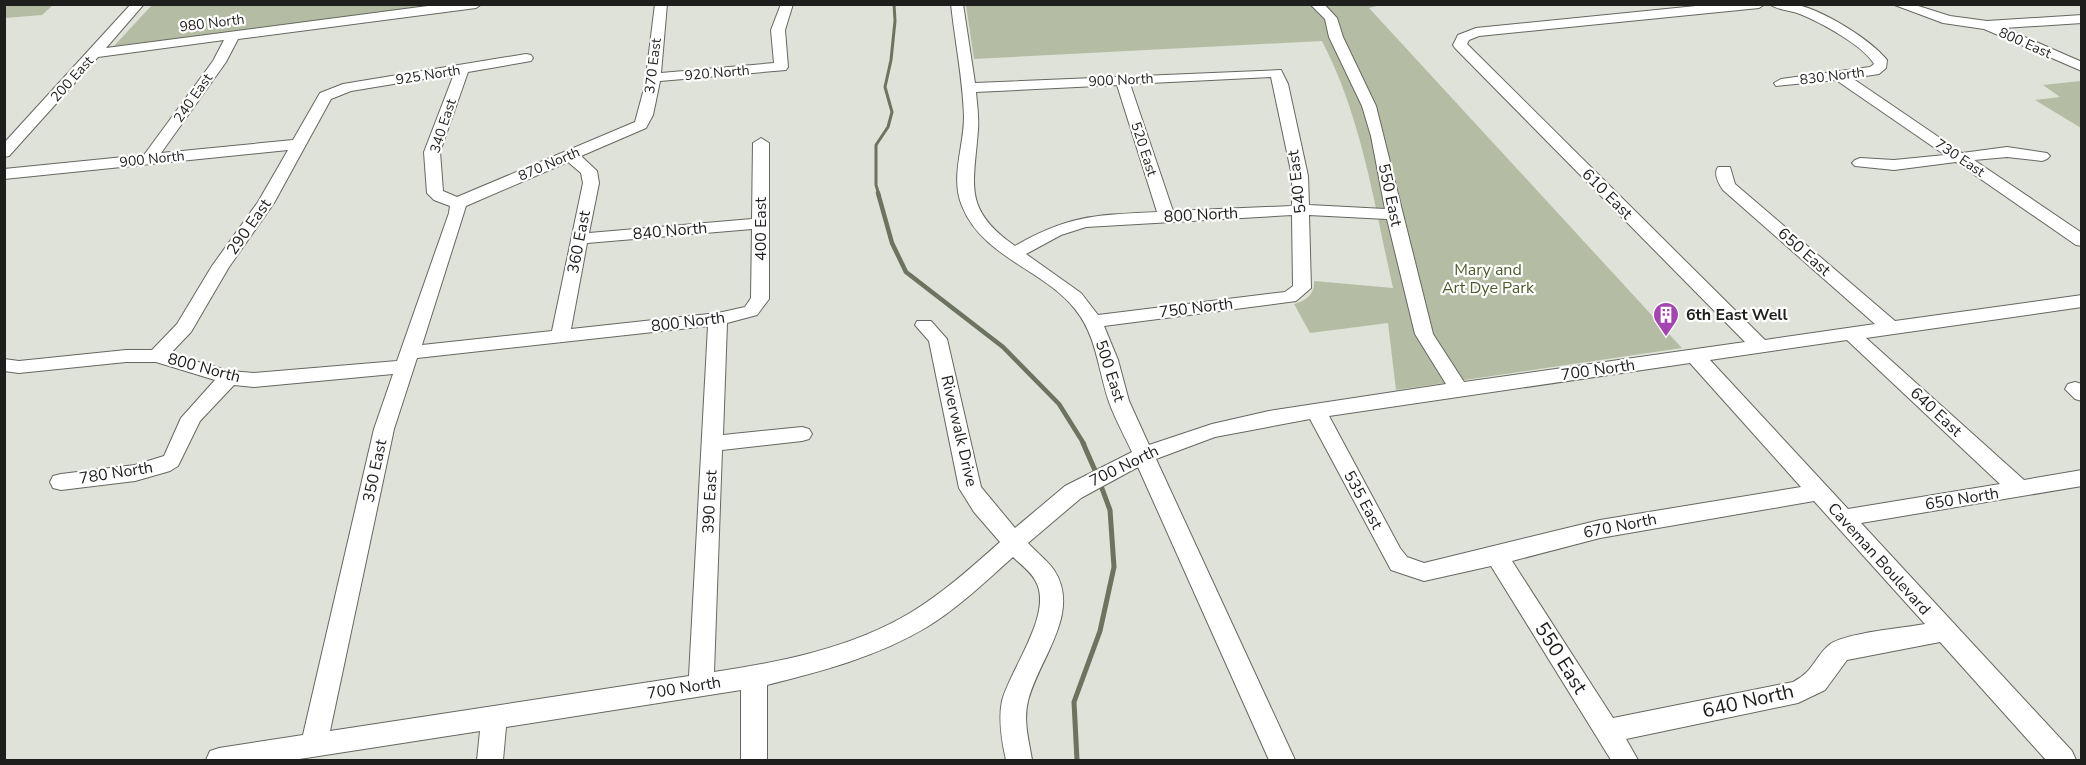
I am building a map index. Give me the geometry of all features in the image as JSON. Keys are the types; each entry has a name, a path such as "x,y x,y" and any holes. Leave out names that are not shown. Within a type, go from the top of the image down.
{"street":[{"name":"200 East","path":"4,153 138,4"},
{"name":"980 North","path":"95,53 476,4"},
{"name":"370 East","path":"641,125 646,118 661,4"},
{"name":"920 North","path":"652,78 781,67 778,30 787,4"},
{"name":"500 East","path":"957,4 971,120 964,173 965,191 978,222 1075,297 1093,321 1112,371 1119,401 1282,760"},
{"name":"550 East","path":"1316,4 1331,18 1336,37 1366,100 1377,134 1424,334 1459,389"},
{"name":"610 East","path":"1759,4 1476,32 1463,38 1460,42 1462,49 1762,348"},
{"name":"830 North","path":"1775,4 1803,10 1867,49 1880,60 1881,65 1874,70 1781,83"},
{"name":"800 East","path":"1898,4 1948,20 1987,25 2082,67"},
{"path":"1987,25 2082,19"},
{"name":"240 East","path":"149,159 219,62 234,36"},
{"name":"925 North","path":"331,92 526,58"},
{"name":"340 East","path":"458,203 435,193 432,156 462,70"},
{"name":"900 North","path":"967,88 1276,73"},
{"name":"540 East","path":"1276,73 1281,84 1299,176 1302,210 1302,288 1298,293"},
{"name":"730 East","path":"1838,75 2082,241"},
{"name":"520 East","path":"1122,80 1167,217"},
{"name":"290 East","path":"157,356 184,328 221,266 275,190 323,100 331,92"},
{"name":"870 North","path":"458,203 641,125"},
{"name":"400 East","path":"751,311 758,305 760,299 761,143"},
{"name":"900 North","path":"4,174 299,144"},
{"path":"1860,163 1894,165 2007,152 2042,156"},
{"name":"360 East","path":"560,336 591,176 584,166 570,155"},
{"name":"650 East","path":"1724,170 1725,180 1729,187 1892,329"},
{"name":"350 East","path":"314,745 384,429 457,213 458,203"},
{"name":"800 North","path":"1016,253 1059,228 1078,222 1302,210 1394,214"},
{"name":"840 North","path":"580,239 760,222"},
{"name":"750 North","path":"1093,321 1290,297 1298,293"},
{"name":"700 North","path":"219,760 754,677 840,656 920,619 970,581 1062,500 1143,455 1212,431 1316,411 1459,389 2082,301"},
{"name":"800 North","path":"4,365 19,367 115,357 157,356 229,378 280,380 560,336 718,319 751,311"},
{"name":"390 East","path":"701,685 718,319"},
{"name":"Riverwalk Drive","path":"924,325 938,339 970,488 979,504 1014,540 1047,580 1050,595 1049,614 1016,700 1013,718 1019,760"},
{"name":"640 East","path":"1852,335 2020,489"},
{"name":"Caveman Boulevard","path":"1696,357 2063,760"},
{"name":"780 North","path":"61,482 134,473 154,469 170,462 190,420 229,378"},
{"name":"535 East","path":"1316,411 1392,554 1399,564 1424,572"},
{"path":"713,444 802,434"},
{"name":"650 North","path":"1843,518 2082,478"},
{"name":"670 North","path":"1424,572 1600,529 1819,492"},
{"name":"550 East","path":"1497,556 1625,760"},
{"name":"640 North","path":"1606,730 1798,692 1816,682 1838,652 1856,646 1946,631"},
{"path":"754,677 754,760"},
{"path":"490,760 494,717"}],"green space":[{"path":"5,4 53,5 42,15 5,18"},
{"path":"152,5 433,5 431,8 114,46"},
{"name":"Mary and Art Dye Park","path":"966,5 1381,5 1369,8 1682,348 1396,390 1388,323 1310,333 1294,304 1309,296 1313,290 1314,281 1393,288 1357,131 1336,70 1322,41 974,59"},
{"path":"2081,81 2081,128 2035,100 2060,97 2043,85"}],"waterway":[{"path":"879,195 876,185 876,145 888,127 892,112 885,87 891,60 895,21 894,4"},
{"path":"878,193 892,243 906,272 1003,347 1059,404 1084,444"},
{"path":"1083,443 1097,475"},
{"path":"1077,760 1074,702 1100,631 1114,567 1110,510 1100,483"}],"place":[{"name":"6th East Well","path":"1666,338"}]}
